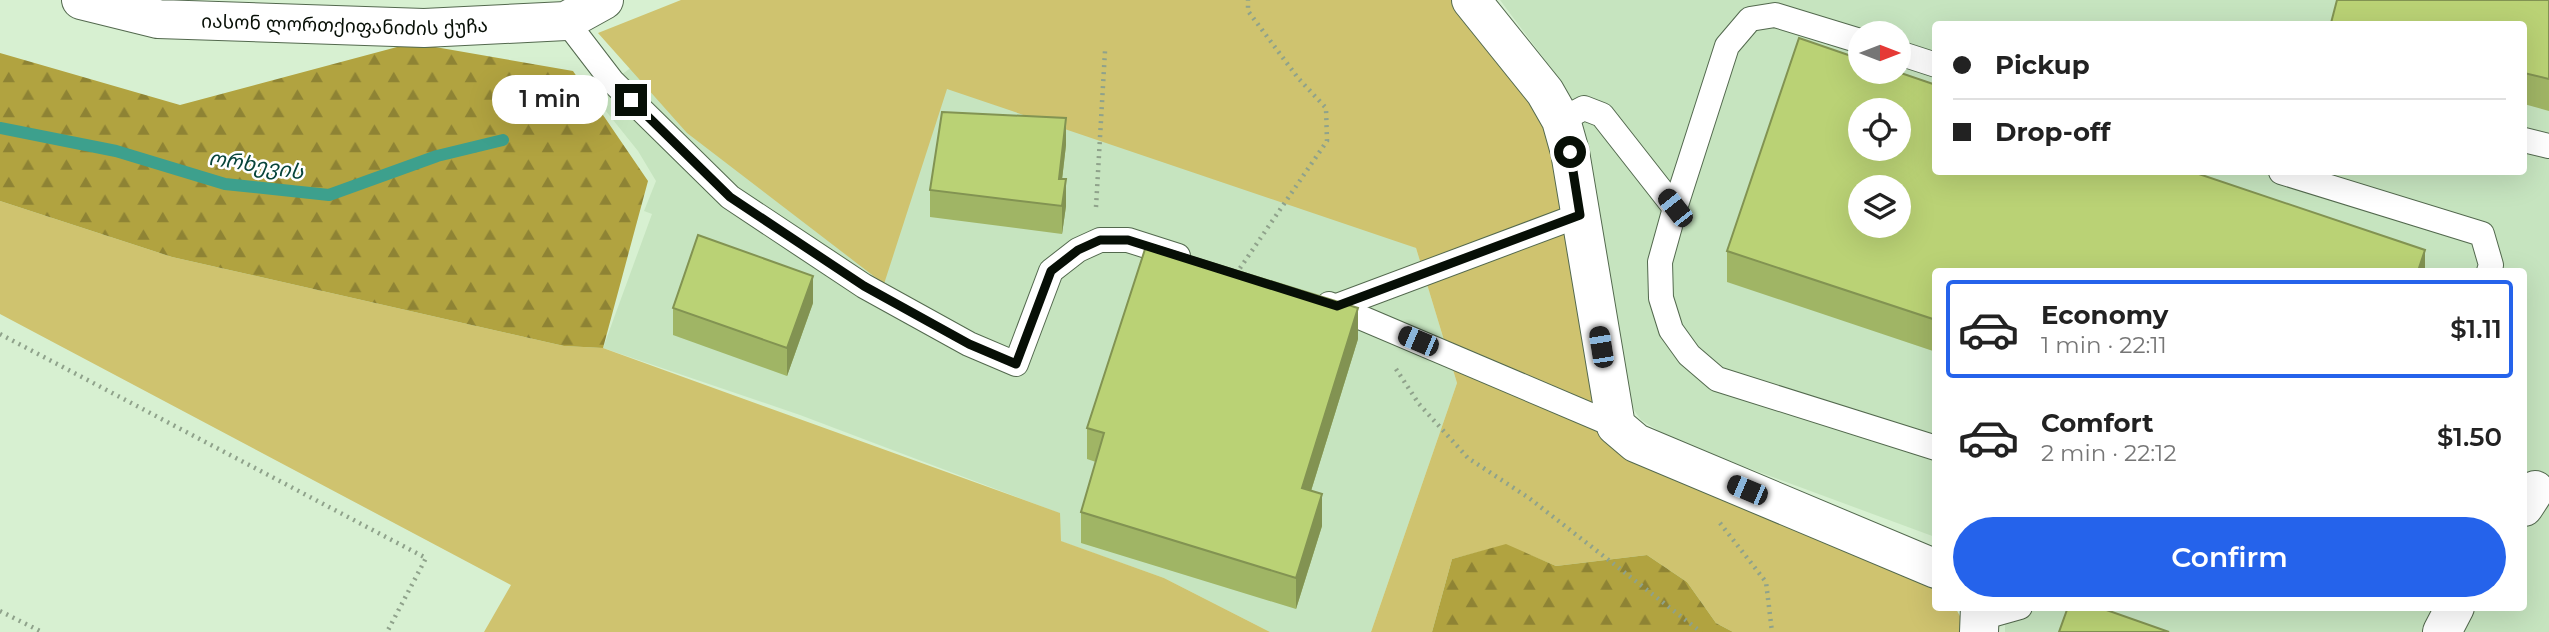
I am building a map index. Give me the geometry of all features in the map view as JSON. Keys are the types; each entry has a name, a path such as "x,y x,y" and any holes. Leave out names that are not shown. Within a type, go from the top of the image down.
{"street":[{"name":"იასონ ლორთქიფანიძის ქუჩა","path":"81,0 158,19 424,28 566,21 604,0"},
{"path":"1471,0 1545,92 1560,120 1570,152 1616,426 1636,443 1932,567"},
{"path":"2442,632 2453,611"}],"lane":[{"path":"1848,37 1775,15 1750,19 1727,46 1660,262 1661,298 1671,330 1689,355 1717,379 1932,447"},
{"path":"566,21 612,80 730,197 864,286 969,344 1016,364 1051,271 1078,250 1100,240 1128,240 1236,274"},
{"path":"1911,57 1932,64"},
{"path":"1560,120 1584,108 1602,115 1675,208"},
{"path":"2527,142 2549,146"},
{"path":"2291,175 2482,234 2490,268"},
{"path":"1337,306 1580,215"},
{"path":"1312,298 1337,306 1616,426"},
{"path":"1980,619 2007,611"}],"path":[{"path":"1236,274 1327,141 1326,107 1298,78 1248,11 1248,0"},
{"path":"1100,240 1095,198 1105,51"},
{"path":"1393,330 1391,361 1419,404 1468,458 1529,498 1701,632"},
{"path":"0,334 426,558 387,632"},
{"path":"1700,470 1721,525 1766,582 1772,632"},
{"path":"0,611 42,632"}],"shaded area":[{"path":"681,0 1453,0 1550,128 1609,444 1932,586 1932,611 1957,611 1961,618 1959,632 1733,632 1716,623 1687,582 1647,555 1556,566 1506,545 1452,559 1432,632 1371,632 1457,383 1416,248 947,89 884,284 687,133 598,33"},
{"path":"1500,0 2549,0 2549,632 2005,632 2005,611 2527,611 2527,268 1932,268 1932,536 1675,441 1641,420 1622,393 1557,76"},
{"path":"890,37 1416,248 1457,383 1371,632 1270,632 1164,578 1060,541 1059,513 800,415 603,348 652,214 644,211 656,181 638,151 593,95 632,67"},
{"path":"0,201 172,257 564,346 603,348 1060,513 1061,541 1164,578 1270,632 484,632 511,585 0,314"}],"green space":[{"path":"412,43 573,71 648,181 603,348 564,346 172,257 0,201 0,53 180,105"},
{"path":"1506,544 1556,566 1647,555 1687,582 1716,623 1733,632 1432,632 1452,559"}],"building":[{"path":"2337,0 2549,0 2549,79 2527,74 2527,21 2332,21"},
{"path":"1799,38 1848,55 1848,84 1911,84 1911,76 1932,84 1932,175 2202,175 2425,250 2419,268 1932,268 1932,319 1727,251"},
{"path":"942,112 1066,118 1059,179 1066,179 1062,206 930,190"},
{"path":"698,235 813,276 787,348 673,308"},
{"path":"1147,243 1358,308 1302,488 1322,494 1296,578 1081,512 1104,433 1087,428"},
{"path":"2067,611 2109,611 2169,632 2059,632"}],"waterway":[{"name":"ორხევის","path":"0,128 116,151 225,184 329,195 437,156 503,140"}],"route":[{"path":"631,100 730,197 864,286 969,344 1016,364 1051,271 1078,250 1100,240 1128,240 1337,306 1580,215 1570,152"}]}
